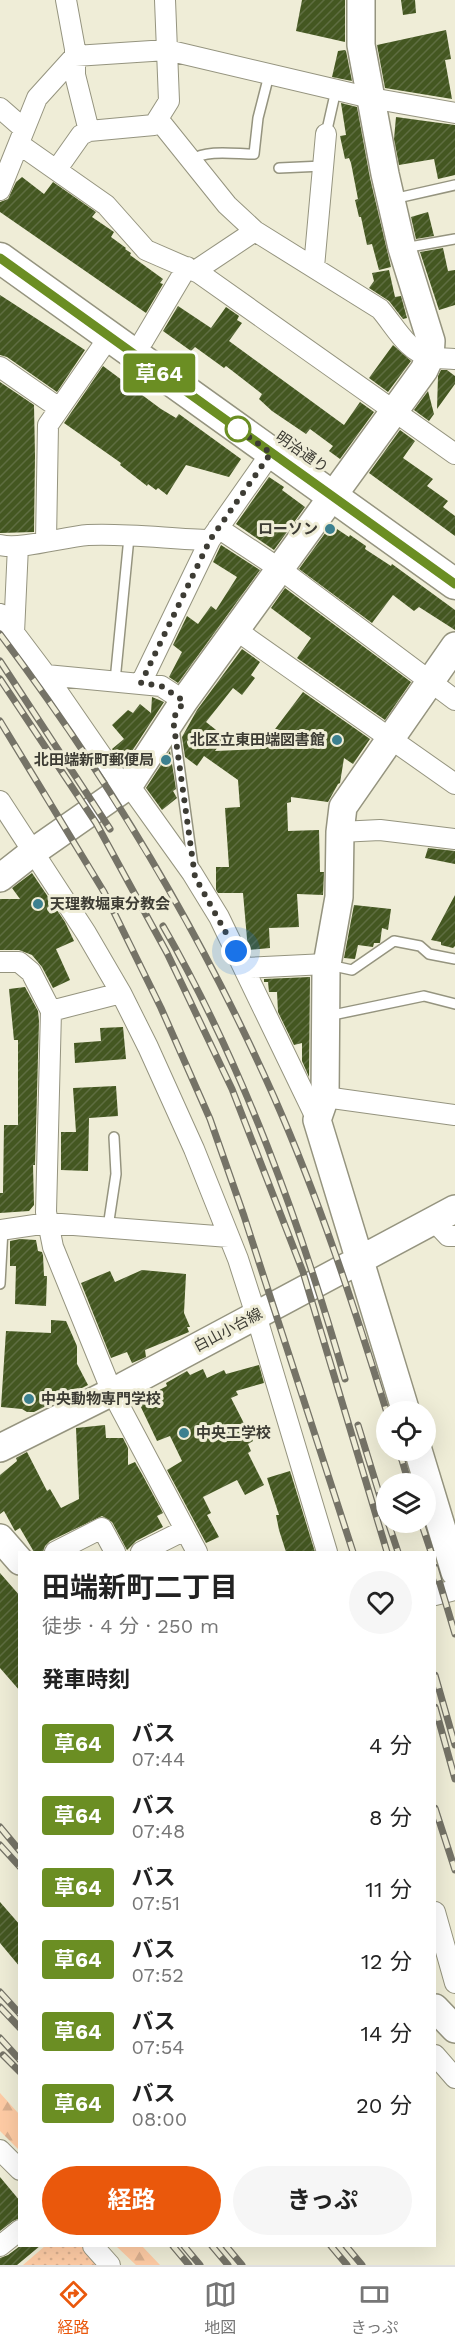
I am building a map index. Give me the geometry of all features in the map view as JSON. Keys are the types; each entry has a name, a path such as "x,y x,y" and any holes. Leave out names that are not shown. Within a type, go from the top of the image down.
{"main road":[{"name":"明治通り","path":"0,238 143,341 338,488 455,584"},
{"name":"明治通り","path":"0,258 271,453 338,488 455,563"}],"street":[{"path":"66,0 75,56 75,75 89,131"},
{"path":"57,170 81,135 89,131 154,125 158,119 169,101 165,0"},
{"path":"361,0 361,45 402,248 431,341 442,358"},
{"path":"0,190 37,98 75,56 167,50 370,98 455,113"},
{"path":"0,108 21,136 57,170 105,206 146,250 191,269 455,454"},
{"path":"158,119 227,205 255,231 380,309 408,345 442,358"},
{"path":"314,267 326,134"},
{"path":"143,341 191,269 255,231"},
{"path":"46,541 48,425 109,337"},
{"path":"0,878 126,787 178,710 394,410 424,370 442,358"},
{"path":"0,367 59,408"},
{"path":"141,683 214,534 271,453"},
{"path":"14,633 9,545 92,535 129,537 214,534 280,569 455,700"},
{"path":"0,614 126,787 195,877 219,917 321,1108 368,1289 403,1401"},
{"path":"236,630 455,784"},
{"path":"321,1108 326,1016 326,964 339,897 341,816 347,800 455,646"},
{"path":"46,675 161,686 178,710"},
{"path":"0,801 86,933 121,993 194,1149 229,1237 256,1315 327,1551"},
{"path":"340,832 380,830 455,839"},
{"path":"0,962 19,962 31,972 51,1011 46,1212 53,1247 112,1392 196,1551"},
{"path":"245,968 326,964"},
{"path":"51,1011 121,993"},
{"path":"321,1108 455,1115"},
{"path":"444,1215 448,1236 455,1236"},
{"name":"白山小台線","path":"4,1444 112,1392 444,1215"},
{"path":"2,1229 48,1223 229,1237"},
{"path":"423,1461 448,1519 455,1572"},
{"path":"57,1551 102,1528 114,1551"},
{"path":"143,1551 185,1530"},
{"path":"0,1538 18,1560"},
{"path":"436,1595 455,1590"},
{"path":"436,1916 455,1983"},
{"path":"436,2009 455,2029"},
{"path":"436,2056 455,2078"},
{"path":"0,2150 18,2168"},
{"path":"0,2246 18,2232"},
{"path":"94,2247 110,2265"}],"lane":[{"path":"191,160 198,156 214,154 254,154 258,118 269,75"},
{"path":"326,134 336,90"},
{"path":"279,168 323,166"},
{"path":"391,199 455,185"},
{"path":"402,248 455,239"},
{"path":"115,681 129,537"},
{"path":"178,710 195,877"},
{"path":"326,964 352,970 394,940 420,946 429,954 455,959"},
{"path":"326,1016 424,996 455,1004"},
{"path":"108,1227 116,1174 114,1137"},
{"path":"0,1284 2,1229"}],"green space":[{"path":"0,2093 18,2113 18,2149 0,2131"},
{"path":"44,2247 83,2247 98,2265 23,2265"},
{"path":"117,2247 143,2247 160,2265 136,2265"}],"building":[{"path":"302,0 345,0 345,42 296,31"},
{"path":"401,0 415,0 416,13 403,15"},
{"path":"446,30 451,59 445,60 452,99 385,88 377,45"},
{"path":"345,50 352,81 332,77 338,51"},
{"path":"341,103 357,107 370,178 391,267 379,270 372,244 367,245 355,200 358,199 351,163 349,158 345,159 340,136 346,135"},
{"path":"396,117 455,125 455,175 438,179 434,159 399,165 394,139"},
{"path":"22,177 44,194 53,182 96,212 92,217 114,232 111,237 126,248 131,253 130,255 163,279 160,283 163,284 146,313 0,212 0,202 8,199 16,182"},
{"path":"428,212 434,236 416,239 411,217"},
{"path":"443,248 448,271 455,270 455,305 439,310 420,252"},
{"path":"389,270 395,297 401,296 407,318 403,319 389,301 369,288 374,281 372,273"},
{"path":"0,295 85,350 57,392 7,357 0,355"},
{"path":"178,306 211,328 226,307 239,316 237,320 242,323 229,341 344,425 360,402 374,412 340,459 329,451 333,446 310,429 306,434 272,411 259,399 262,394 226,366 224,368 195,347 191,351 163,331"},
{"path":"393,345 411,361 388,392 369,378"},
{"path":"103,366 161,409 176,418 179,414 241,459 229,477 186,465 167,495 158,488 156,490 148,484 147,486 120,465 121,463 64,423"},
{"path":"441,370 447,370 455,376 455,384 437,409 438,376"},
{"path":"0,382 34,405 34,532 0,533"},
{"path":"428,391 434,414 429,421 414,410"},
{"path":"400,430 415,441 403,458 433,479 427,486 448,501 443,507 455,516 455,536 369,473"},
{"path":"269,477 284,487 282,490 305,507 274,550 236,524"},
{"path":"331,525 349,537 350,535 366,546 365,549 391,566 392,564 455,610 455,630 419,607 414,611 393,595 372,623 299,569"},
{"path":"221,545 260,570 178,683 169,677 182,652 173,645 187,616 198,624 211,606 216,610 237,577 213,562"},
{"path":"285,588 411,682 385,720 297,658 311,638 271,608"},
{"path":"242,649 260,662 251,675 255,678 242,695 233,688 206,722 225,737 215,751 260,749 303,692 370,739 353,764 344,758 340,783 328,802 291,797 291,802 287,803 288,831 319,830 320,872 324,872 323,895 297,894 299,927 269,928 270,948 248,950 243,893 218,893 216,890 216,867 229,867 225,808 240,807 238,780 204,756 197,766 185,757 182,737 197,710"},
{"path":"152,697 164,702 123,765 112,749 124,739 112,725 128,710 133,713 140,704 151,713"},
{"path":"170,751 176,789 173,791 177,798 162,810 146,788"},
{"path":"428,848 455,851 455,864 425,858"},
{"path":"32,873 65,922 74,941 56,949 70,980 53,988 42,967 32,955 19,950 0,950 0,899 20,899 12,888"},
{"path":"455,895 455,946 453,948 431,940"},
{"path":"354,905 391,909 388,930 382,928 380,943 374,943 373,947 358,945 355,959 344,958"},
{"path":"310,977 309,1077 302,1061 302,1043 294,1045 278,1012 277,992 269,992 268,982 264,982 264,979"},
{"path":"25,987 38,1011 39,1021 35,1165 33,1165 34,1205 29,1211 0,1213 0,1193 3,1193 4,1125 18,1125 18,1040 14,1040 9,989"},
{"path":"123,1027 126,1059 75,1063 74,1043 101,1041 100,1028"},
{"path":"116,1086 118,1116 89,1118 88,1171 61,1170 61,1132 76,1132 73,1088"},
{"path":"36,1240 38,1251 42,1252 44,1276 47,1276 46,1306 15,1304 16,1266 10,1266 10,1241"},
{"path":"142,1270 186,1274 184,1313 190,1327 187,1327 189,1332 145,1350 146,1357 132,1363 127,1352 111,1358 81,1283 110,1271 115,1282"},
{"path":"51,1320 66,1321 77,1346 77,1364 88,1385 34,1412 1,1407 6,1331 51,1333"},
{"path":"259,1365 264,1383 236,1391 238,1395 231,1398 253,1441 248,1444 251,1451 248,1453 264,1485 245,1495 237,1480 203,1497 211,1513 207,1515 219,1537 206,1543 167,1470 182,1461 170,1436 157,1441 138,1401 167,1386 166,1383 187,1371 190,1375 203,1369 207,1378 224,1370 226,1374"},
{"path":"105,1425 106,1438 123,1438 128,1448 128,1465 135,1462 163,1513 157,1516 163,1527 136,1541 127,1550 112,1522 102,1516 50,1541 43,1551 33,1551 20,1528 15,1531 4,1511 0,1514 0,1475 17,1461 16,1458 27,1452 47,1491 50,1489 61,1508 79,1499 76,1428"},
{"path":"290,1471 315,1551 286,1551 276,1515 279,1515 267,1478"},
{"path":"0,1573 18,1594 18,1689 0,1668"},
{"path":"0,1902 18,1923 18,1965 0,1943"},
{"path":"0,2177 18,2199 18,2219 0,2231"},
{"path":"19,2247 39,2247 17,2265 0,2265 0,2258"}],"railway":[{"path":"0,634 40,688 115,800 184,917 246,1036 274,1097 321,1214 383,1401"},
{"path":"0,661 110,829"},
{"path":"0,679 96,823 167,953 232,1089 303,1272 387,1551"},
{"path":"0,721 104,892 161,1008 210,1119 244,1216 353,1551"},
{"path":"163,926 219,1034 268,1147 309,1262 345,1379"},
{"path":"358,1425 376,1483"},
{"path":"402,1461 406,1473"},
{"path":"392,1533 398,1551"},
{"path":"425,1533 431,1551"},
{"path":"436,1570 455,1634"},
{"path":"436,1678 455,1745"},
{"path":"436,1711 455,1779"},
{"path":"436,1811 455,1870"},
{"path":"0,1827 18,1849"},
{"path":"0,1845 18,1865"},
{"path":"0,1992 18,2012"},
{"path":"0,2007 18,2026"},
{"path":"0,2038 18,2058"},
{"path":"3,2055 18,2070"},
{"path":"174,2247 189,2265"},
{"path":"185,2247 200,2265"},
{"path":"213,2247 228,2265"},
{"path":"227,2247 242,2265"},
{"path":"332,2247 347,2265"},
{"path":"347,2247 362,2265"}],"bus line":[{"name":"草64","path":"0,258 455,584"}],"place":[{"name":"ローソン","path":"330,529"},
{"name":"北区立東田端図書館","path":"337,740"},
{"name":"北田端新町郵便局","path":"166,760"},
{"name":"天理教堀東分教会","path":"38,904"},
{"name":"中央動物専門学校","path":"29,1399"},
{"name":"中央工学校","path":"184,1433"}],"route":[{"path":"236,951 195,877 173,719 184,701 161,686 141,683 210,540 271,453 235,427 238,429"}]}
